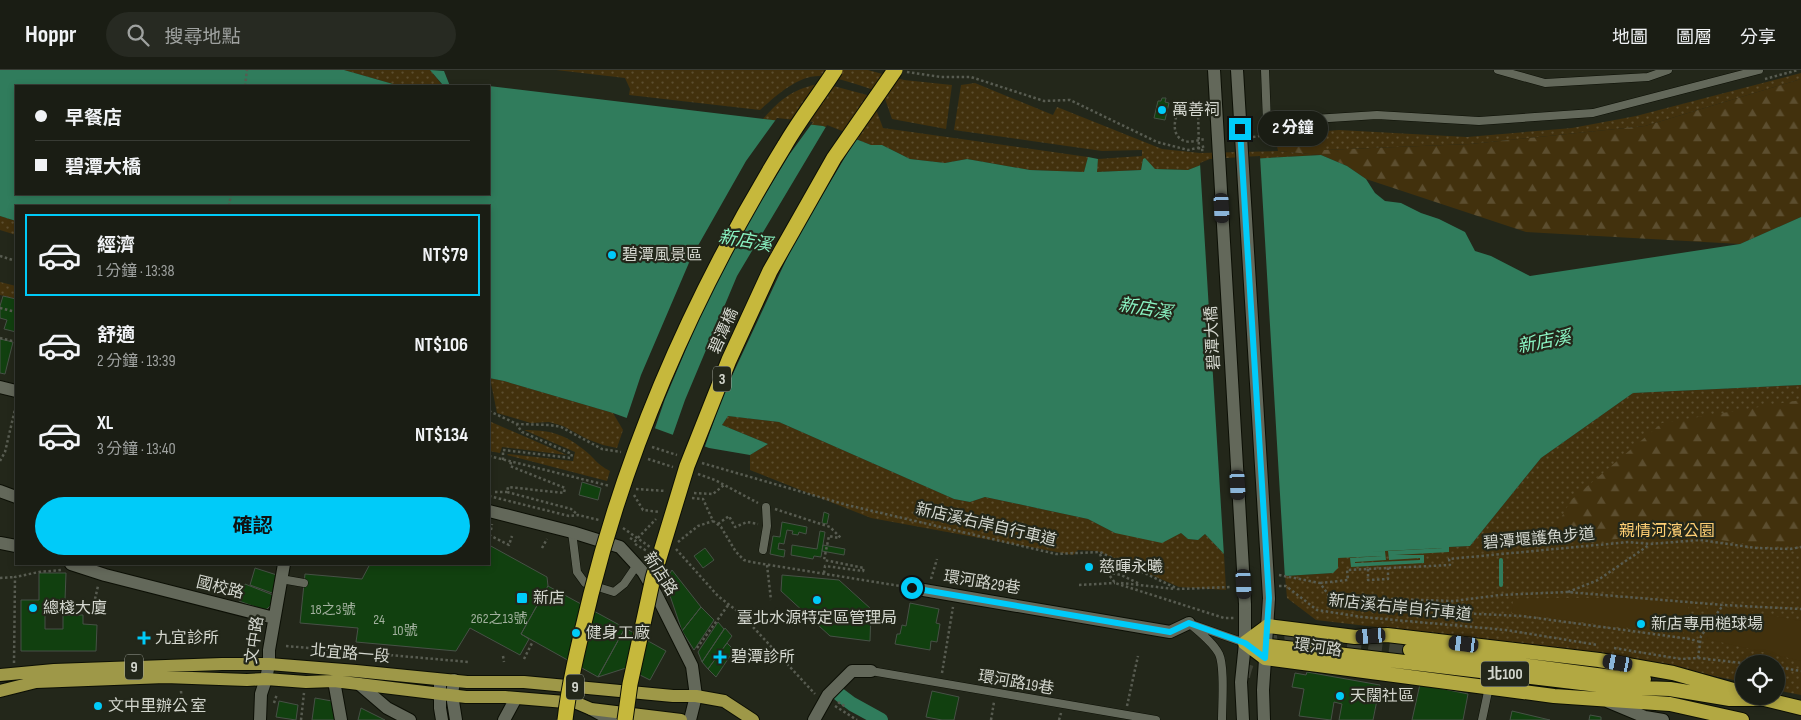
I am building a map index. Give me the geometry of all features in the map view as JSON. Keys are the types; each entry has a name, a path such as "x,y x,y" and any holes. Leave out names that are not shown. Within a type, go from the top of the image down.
{"highway":[{"path":"565,720 577,650 615,507 676,347 724,251 785,144 836,70"},
{"name":"碧潭橋","path":"625,720 630,684 653,578 687,466 729,360 770,271 834,158 894,70"},
{"path":"1245,643 1268,626"},
{"name":"北100","path":"1268,626 1355,637 1387,635 1599,660 1673,673 1735,691"},
{"path":"1245,643 1266,651"},
{"path":"1410,650 1619,678 1705,683"},
{"name":"北100","path":"1266,651 1615,688 1670,689 1735,699"},
{"name":"環河路","path":"1266,651 1554,696 1670,704 1742,720"},
{"name":"北100","path":"1785,704 1801,708"}],"main road":[{"name":"北宜路一段","path":"0,675 94,668 269,664 440,680 524,682 673,696 696,696"},
{"name":"北宜路一段","path":"0,692 36,682 165,677 266,679 306,682 334,681 466,697 516,698 577,704 591,709 681,720"},
{"name":"9","path":"696,696 724,701 753,720"}],"street":[{"name":"碧潭大橋","path":"1214,70 1246,618 1241,682 1243,720"},
{"path":"1237,70 1269,598 1263,690 1264,720"},
{"path":"0,387 15,391"},
{"path":"0,491 15,497"},
{"name":"新店路","path":"490,511 572,532 620,547 637,564 656,594 692,666 696,696 690,720"},
{"path":"0,543 15,546"},
{"name":"國校路","path":"74,565 85,568 103,569 274,618"},
{"name":"文中路","path":"260,720 261,694 269,664 269,650 284,565"},
{"name":"環河路29巷","path":"912,588 1170,632 1189,623"},
{"path":"814,720 852,671 871,671"},
{"path":"440,680 456,720"},
{"path":"442,720 446,694 454,680"},
{"path":"334,681 341,720"},
{"path":"359,684 387,708 410,720"},
{"path":"504,720 516,698"},
{"name":"環河路","path":"1604,700 1645,717 1663,720"},
{"path":"591,709 611,720"}],"lane":[{"path":"1265,70 1267,122 1377,115 1479,121 1593,114 1759,70"},
{"path":"1498,70 1545,83 1648,77 1668,70"},
{"path":"762,550 767,526 766,508"},
{"path":"572,532 577,572 585,583 614,592 624,584 637,564"},
{"path":"281,579 304,583"},
{"path":"1189,623 1245,643"},
{"path":"1189,623 1215,648 1220,656 1222,720"},
{"name":"環河路19巷","path":"871,671 1156,720"},
{"path":"1482,720 1489,687"}],"path":[{"path":"245,85 247,70"},
{"path":"901,70 942,78 971,77 1044,101 1070,100 1157,142 1188,150 1206,146"},
{"path":"923,74 925,70"},
{"path":"1204,150 1199,150 1199,142 1199,134 1198,112 1188,106 1181,107 1176,113 1175,121 1175,130 1179,137 1186,142 1194,141 1202,140 1210,139"},
{"path":"0,256 15,261"},
{"path":"0,308 15,312"},
{"path":"0,338 15,342"},
{"path":"0,461 5,452 15,409"},
{"path":"490,411 517,424 550,424 561,427 602,449 628,453"},
{"path":"503,460 504,450 571,458 572,454 522,432 517,424"},
{"path":"648,446 686,458"},
{"path":"490,456 511,462 510,466 565,488 564,493 508,487 507,492"},
{"path":"645,458 680,469"},
{"name":"新店溪右岸自行車道","path":"695,461 847,505 1056,554 1100,552 1178,589 1238,587"},
{"path":"698,474 715,480 766,508 830,527 841,538 829,536 824,560 864,568 863,571 824,566 824,574"},
{"path":"715,480 718,489"},
{"path":"713,494 724,485"},
{"path":"490,496 569,516 578,515 571,509 507,492 495,492"},
{"path":"636,538 662,513"},
{"path":"718,524 729,516 735,527 747,522"},
{"path":"857,720 741,614 718,596 673,546 698,526 713,521 718,524 736,552 744,560 912,588"},
{"path":"490,536 509,545 512,536"},
{"path":"542,548 547,539"},
{"name":"碧潭堰護魚步道","path":"1320,583 1348,580 1347,570 1450,565 1449,559 1629,542 1650,544 1700,540 1756,548 1790,549 1801,547"},
{"path":"1567,592 1598,580 1650,544"},
{"path":"1100,552 1107,572 1115,583 1224,618 1246,618"},
{"path":"928,591 937,559"},
{"path":"768,565 771,600"},
{"path":"0,578 85,568"},
{"path":"1368,569 1368,580 1388,579 1388,568"},
{"path":"1107,572 1121,574 1142,585"},
{"name":"新店溪右岸自行車道","path":"1320,583 1277,574 1278,586 1286,586 1317,610 1362,618 1506,630 1603,646"},
{"path":"14,674 15,577"},
{"path":"1080,585 1115,583 1178,589"},
{"path":"1320,583 1330,597 1454,600 1500,595 1567,592 1723,605 1801,609"},
{"path":"940,684 955,596"},
{"path":"696,649 729,604"},
{"path":"1698,658 1701,636 1723,605"},
{"path":"1456,626 1457,613 1522,616 1690,639 1700,642"},
{"path":"524,659 533,641"},
{"path":"286,646 469,662"},
{"path":"1612,648 1680,658 1735,662"},
{"path":"503,656 504,662"},
{"path":"1125,715 1138,656"},
{"path":"1785,668 1801,671"},
{"path":"301,720 306,682"},
{"path":"991,720 996,693"},
{"path":"830,697 846,707"}],"green space":[{"path":"344,70 430,70 442,85 396,85"},
{"path":"556,70 868,70 904,80 952,85 946,129 892,119 883,93 835,78 819,76 803,79 780,93 760,110 629,95 630,89 625,78"},
{"path":"1801,73 1801,79 1645,126 1470,144 1323,150 1326,131 1339,130 1467,137 1572,128 1636,116"},
{"path":"1801,79 1801,217 1740,244 1526,232 1366,179 1347,166 1321,155 1278,151 1275,136 1326,131 1324,150 1470,144 1645,126"},
{"path":"822,83 871,96 883,128 1088,157 1084,172 1030,170 967,159 945,163 910,159 882,145 871,145 823,126 763,119 789,95"},
{"path":"975,83 1053,115 1057,107 1162,149 1200,153 1278,151 1321,155 1211,161 1188,170 1155,169 1143,159 1141,170 1096,172 1098,159 1142,156 1142,150 1102,151 954,130 961,85"},
{"path":"0,216 15,221 15,235 0,230"},
{"path":"0,282 15,286 15,299 0,295"},
{"path":"490,378 613,413 623,430 617,448 587,439 563,426 549,422 531,423 497,413"},
{"name":"親情河濱公園","path":"1801,385 1801,695 1785,692 1785,655 1735,655 1735,680 1597,653 1316,620 1287,598 1285,576 1333,573 1337,558 1345,557 1345,552 1470,546 1541,458 1633,393"},
{"path":"1801,400 1801,543 1755,545 1700,537 1652,540 1628,538 1546,545 1571,500 1662,423"},
{"path":"728,416 779,422 954,499 970,502 985,497 1088,519 1115,533 1181,533 1188,539 1198,540 1205,534 1224,554 1226,590 1179,587 1097,551 1078,550 1073,555 871,518 750,470 750,455 768,444 722,425"},
{"path":"490,421 567,455 502,447 500,453 490,451"},
{"path":"524,430 555,433 569,439 610,471 607,481 507,455 573,461 575,452"},
{"name":"新店專用槌球場","path":"1513,599 1690,599 1683,635 1512,613"},
{"path":"1709,604 1801,621 1801,661 1785,657 1785,655 1775,655 1703,638"}],"water":[{"name":"新店溪","path":"0,70 344,70 396,85 15,85 15,195 490,195 490,86 823,126 871,145 882,145 910,159 945,163 967,159 1030,170 1084,172 1088,157 1098,159 1097,172 1141,170 1143,159 1145,158 1155,169 1188,170 1211,161 1321,155 1347,166 1366,179 1375,193 1385,201 1401,203 1465,232 1475,251 1491,256 1530,276 1740,244 1801,217 1801,385 1633,393 1541,458 1470,546 1449,547 1449,552 1395,555 1424,555 1424,563 1351,567 1350,558 1382,556 1338,558 1338,568 1333,573 1285,576 1224,554 1205,534 1198,540 1188,539 1181,533 1162,543 1115,533 1088,519 985,497 970,502 954,499 779,422 728,416 722,425 768,444 750,455 709,448 613,413 490,378 490,205 15,205 15,221 0,216","holes":["1443,548 1388,551 1389,560 1420,558 1420,560 1355,563 1386,560 1385,551 1345,553"]},
{"path":"430,70 444,71 450,85 442,84"}],"pier":[{"path":"777,118 813,122 789,155 719,271 665,399 654,431 626,420 641,375 691,258 746,161"},
{"path":"827,125 857,137 794,243 723,395 704,449 672,437 685,400 737,276"},
{"path":"1260,156 1285,579 1224,556 1200,163 1210,159"}],"building":[{"name":"萬善祠","path":"1162,98 1166,98 1165,102 1169,103 1165,120 1154,118 1158,101 1161,101"},
{"path":"3,296 15,299 15,332 4,329 7,320 0,318 0,306"},
{"path":"0,339 13,342 5,374 0,373"},
{"path":"582,482 601,488 598,500 579,495"},
{"path":"824,512 829,514 827,524 822,523"},
{"path":"782,522 807,527 806,534 799,532 798,535 792,534 793,531 787,530 784,544 779,543 778,549 785,550 784,557 770,554 773,536 780,537"},
{"path":"820,531 825,532 821,557 814,556 813,559 791,555 792,545 817,549"},
{"path":"823,545 845,549 844,555 822,551"},
{"path":"490,546 547,577 548,586 521,634 529,639 520,655 470,628 456,651 356,642 358,628 300,623 305,574 362,579 369,565 490,565"},
{"path":"705,548 714,560 703,568 694,556"},
{"path":"255,568 280,576 275,594 250,585"},
{"path":"672,570 701,607 682,631 665,581"},
{"name":"總棧大廈","path":"39,573 66,573 65,600 45,600 45,629 63,629 63,615 83,615 83,624 97,625 96,651 21,651 21,600 39,600"},
{"path":"782,575 839,580 871,609 870,641 830,636 781,591"},
{"path":"245,584 273,595 271,605 264,610 239,601"},
{"path":"548,586 625,628 598,677 521,634"},
{"path":"910,603 939,609 936,623 940,624 937,642 931,641 930,650 895,644 897,634 900,634 902,625 906,626"},
{"path":"701,607 714,620 694,650 682,631"},
{"path":"718,622 724,629 702,662 698,652"},
{"path":"625,628 666,651 650,680 626,668 598,677"},
{"path":"725,628 732,636 708,669 702,662"},
{"path":"727,643 734,650 716,677 708,669"},
{"name":"天闊社區","path":"1307,672 1380,685 1373,720 1339,720 1342,704 1334,702 1331,720 1299,716 1304,689 1292,687 1295,673 1306,675"},
{"name":"天闊社區","path":"1420,684 1468,694 1463,720 1412,720"},
{"path":"932,691 959,697 954,720 926,717"},
{"path":"315,698 332,701 336,720 312,720"},
{"path":"279,701 298,705 296,720 276,717"},
{"path":"361,708 385,720 358,720"},
{"path":"1512,711 1550,720 1510,720"},
{"path":"1590,715 1601,717 1601,720 1589,720"}],"waterway":[{"path":"1501,560 1501,585"},
{"path":"840,695 881,720"}],"tunnel":[{"path":"1243,677 1255,648 1266,642 1283,639 1329,640 1410,650"}],"place":[{"name":"萬善祠","path":"1162,110"},
{"name":"碧潭風景區","path":"612,255"},
{"name":"慈暉永曦","path":"1089,567"},
{"name":"新店","path":"522,598"},
{"name":"臺北水源特定區管理局","path":"817,600"},
{"name":"總棧大廈","path":"33,608"},
{"name":"新店專用槌球場","path":"1641,624"},
{"name":"健身工廠","path":"576,633"},
{"name":"九宜診所","path":"144,638"},
{"name":"碧潭診所","path":"720,657"},
{"name":"天闊社區","path":"1340,696"},
{"name":"文中里辦公 室","path":"98,706"}],"route":[{"path":"912,588 1170,632 1189,623 1245,643 1265,658 1269,598 1240,129"}]}
